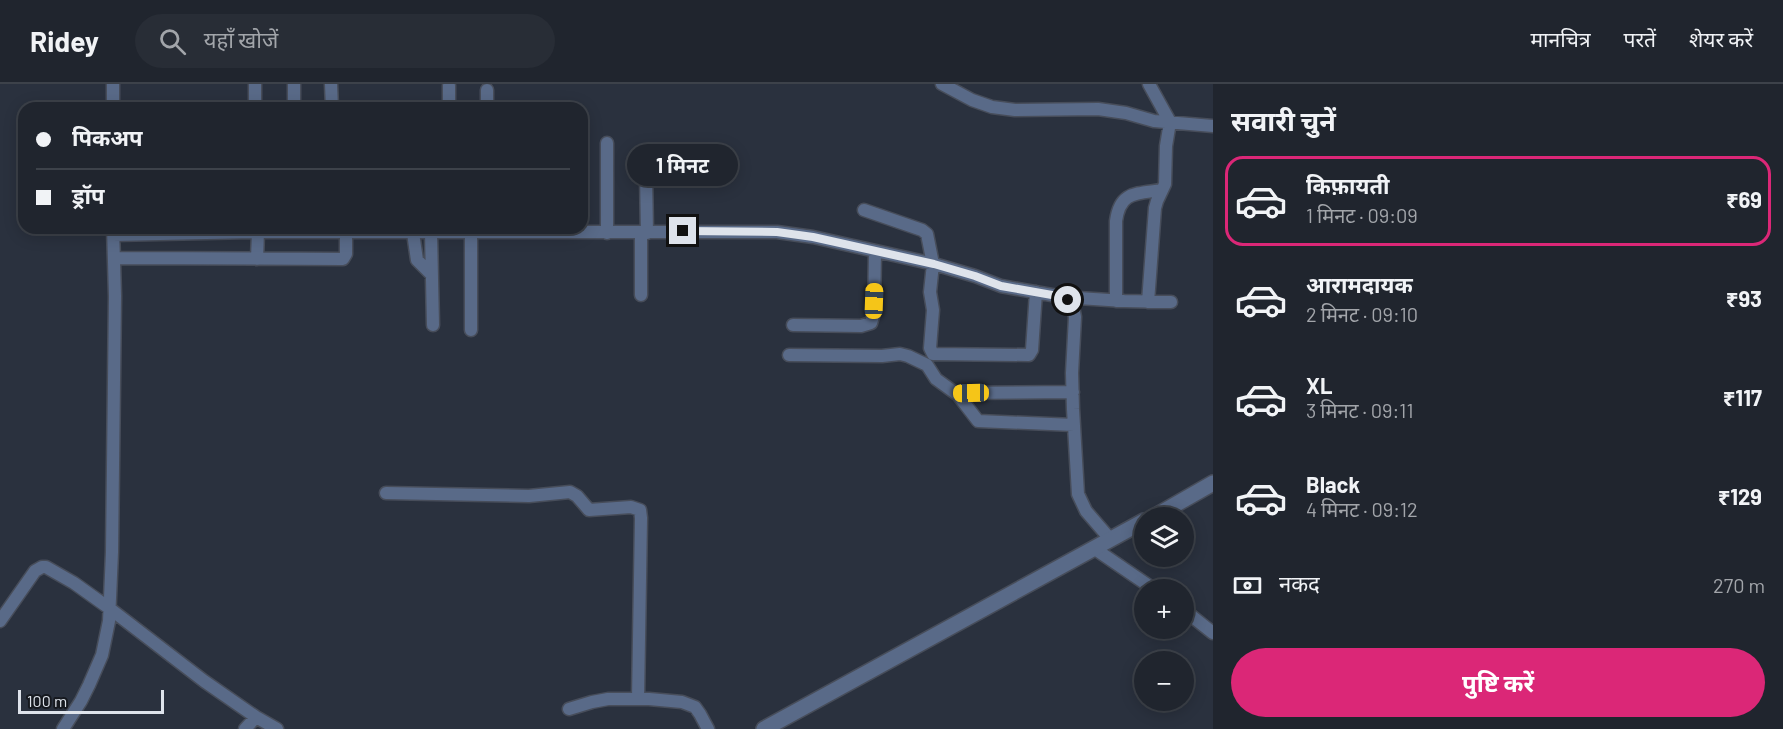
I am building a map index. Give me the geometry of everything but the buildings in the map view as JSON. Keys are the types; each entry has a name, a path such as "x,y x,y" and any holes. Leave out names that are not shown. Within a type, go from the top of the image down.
{"street":[{"path":"113,84 113,102"},
{"path":"255,84 255,102"},
{"path":"294,84 294,102"},
{"path":"331,84 332,102"},
{"path":"942,84 993,107 1015,110 1098,109 1170,122 1213,126"},
{"path":"1149,84 1170,122 1166,146 1165,184 1155,208 1149,302"},
{"path":"449,86 449,102"},
{"path":"487,90 487,102"},
{"path":"607,143 607,233"},
{"path":"641,295 646,174"},
{"path":"1116,301 1116,222 1121,202 1137,194 1162,190"},
{"path":"864,210 925,232 929,238 933,264 930,292 933,310 930,348 933,354 1029,355 1032,350 1036,292"},
{"path":"588,232 777,232 813,237 933,264 1001,286 1063,297 1171,302"},
{"path":"63,729 81,701 99,662 107,635 113,421 113,234"},
{"path":"257,259 258,234"},
{"path":"114,258 343,259 346,254 338,234"},
{"path":"413,234 417,260 432,275"},
{"path":"431,234 433,325"},
{"path":"471,234 471,330"},
{"path":"794,325 861,326 871,322 874,313 875,251"},
{"path":"1063,297 1073,307 1075,317 1073,392 1076,479 1081,502 1086,511 1111,540"},
{"path":"789,355 882,357 903,355 927,366 936,379 955,393 978,421 1074,424"},
{"path":"955,393 1073,392"},
{"path":"1171,507 1213,483"},
{"path":"386,493 529,496 570,492 577,496 588,510 631,507 640,510 638,699"},
{"path":"764,729 1134,527"},
{"path":"1095,549 1139,579"},
{"path":"0,621 35,571 42,567 50,568 109,608 175,660 256,717 277,729"},
{"path":"1194,618 1213,633"},
{"path":"569,709 600,700 638,699 689,704 700,714 708,729"},
{"path":"245,729 256,717"}],"route":[{"path":"683,231 777,232 813,237 934,264 975,276 991,284 1063,297 1068,300"}]}
